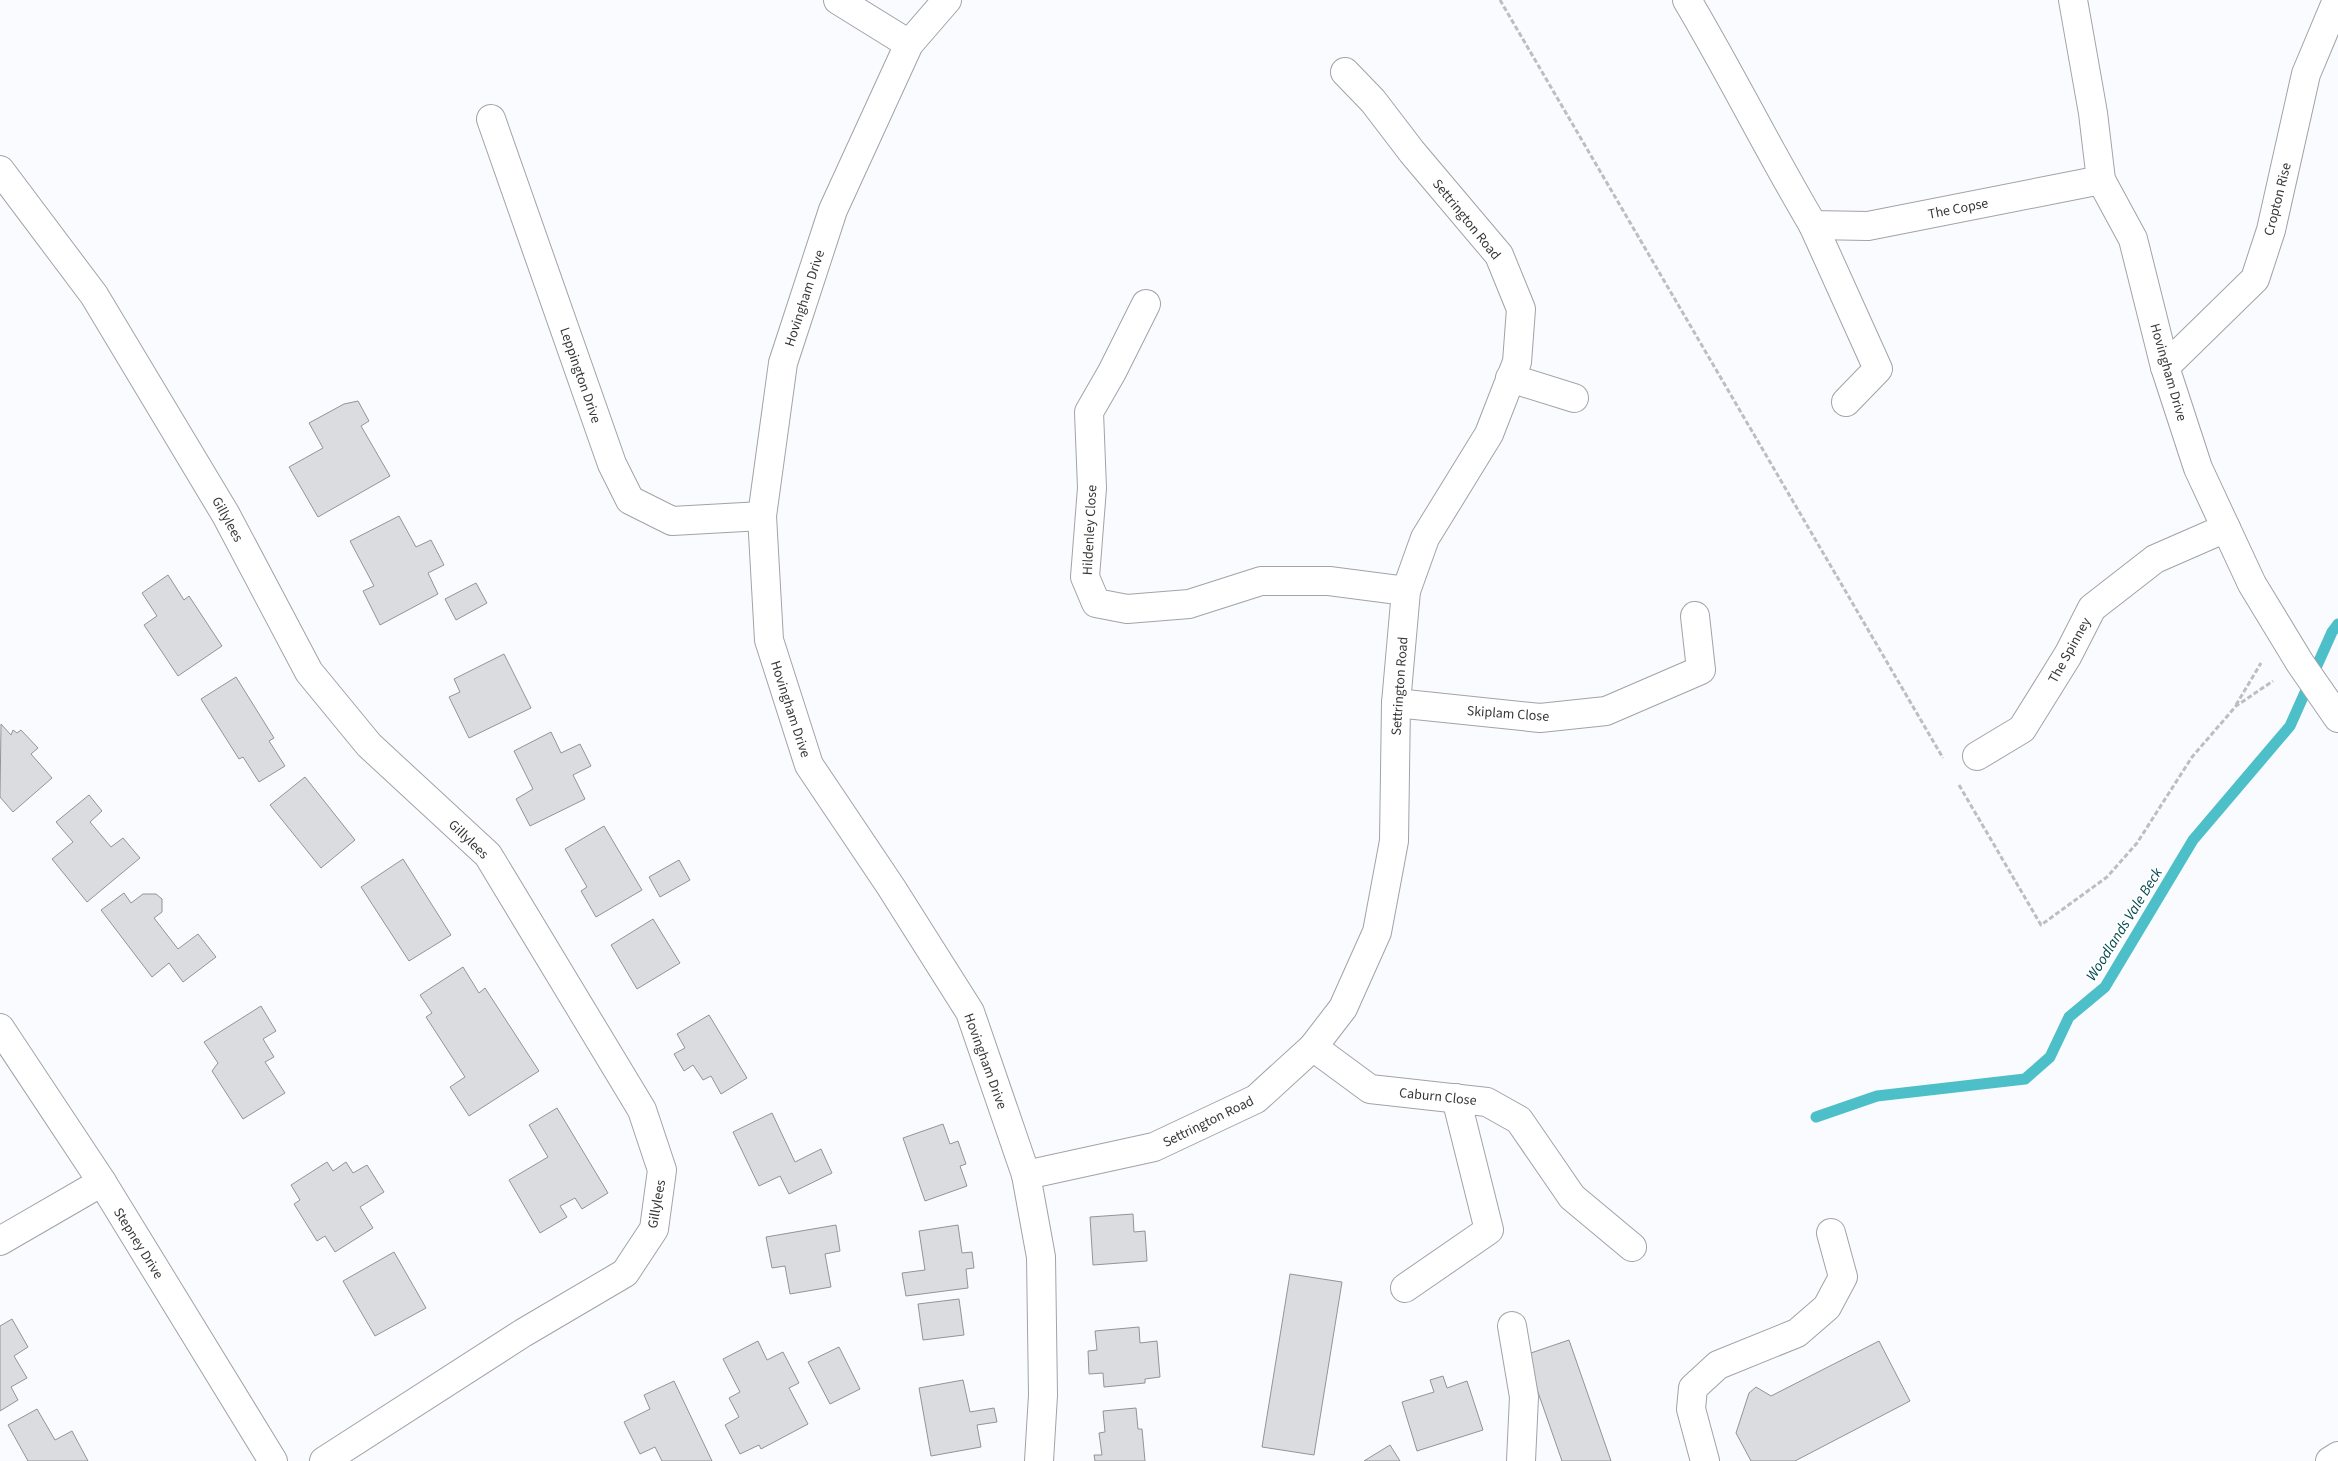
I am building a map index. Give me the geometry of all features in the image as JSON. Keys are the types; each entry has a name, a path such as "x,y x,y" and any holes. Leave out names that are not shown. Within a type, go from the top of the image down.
{"street":[{"path":"838,0 909,44"},
{"name":"Hovingham Drive","path":"947,0 909,44 833,210 783,363 762,516 769,640 809,765 891,887 970,1012 1026,1175 1041,1257 1043,1395 1039,1461"},
{"path":"1687,0 1713,43 1771,154 1814,225 1878,369 1846,402"},
{"name":"Hovingham Drive","path":"2073,0 2093,113 2101,180 2133,239 2164,366 2198,468 2252,584 2331,709"},
{"name":"Cropton Rise","path":"2164,366 2255,279 2270,230 2306,74 2337,0"},
{"name":"Settrington Road","path":"1026,1175 1154,1148 1256,1099 1313,1047 1343,1008 1377,932 1394,842 1396,703 1406,591 1425,538 1489,434 1516,362 1521,310 1500,255 1412,152 1373,101 1346,72"},
{"name":"Leppington Drive","path":"491,119 612,464 630,500 672,521 762,516"},
{"name":"Gillylees","path":"0,170 94,295 226,515 309,672 369,745 488,855 642,1110 662,1170 654,1229 625,1273 507,1344 324,1461"},
{"name":"The Copse","path":"1814,225 1868,226 2101,180"},
{"name":"Hildenley Close","path":"1146,304 1112,372 1089,412 1092,488 1085,577 1096,603 1127,610 1188,604 1261,582 1330,580 1406,591"},
{"path":"1510,378 1574,398"},
{"name":"The Spinney","path":"1977,756 2022,729 2068,655 2092,608 2155,559 2226,528"},
{"name":"Skiplam Close","path":"1396,703 1540,718 1606,711 1701,670 1695,616"},
{"name":"Stepney Drive","path":"0,1028 102,1182 273,1461"},
{"name":"Caburn Close","path":"1313,1047 1370,1089 1487,1102 1519,1120 1572,1197 1632,1247"},
{"path":"1405,1288 1489,1230 1456,1098"},
{"path":"0,1241 102,1182"},
{"path":"1705,1461 1691,1409 1693,1388 1718,1365 1797,1332 1826,1307 1843,1277 1831,1233"},
{"path":"1512,1326 1524,1397 1521,1461"},
{"path":"2330,1461 2338,1456"}],"path":[{"path":"1500,0 1946,762"},
{"path":"1956,780 2042,925 2107,877 2137,843 2192,757 2236,706 2280,629"},
{"path":"2236,706 2304,668"}],"building":[{"path":"358,401 369,421 361,426 390,476 318,517 289,467 323,448 309,423 344,404"},
{"path":"399,516 416,547 431,540 444,565 428,573 438,594 380,625 363,591 374,586 350,541"},
{"path":"168,575 184,600 189,596 222,646 178,676 144,625 157,616 142,593"},
{"path":"476,583 487,603 456,620 445,599"},
{"path":"504,654 531,708 469,738 449,697 460,692 454,679"},
{"path":"236,677 274,738 269,741 285,766 259,782 243,757 239,759 201,699"},
{"path":"1,724 11,735 13,730 17,733 21,730 38,748 31,754 52,778 13,812 0,797"},
{"path":"551,732 561,753 580,744 591,766 573,775 585,799 530,826 516,799 533,789 514,751"},
{"path":"305,777 355,840 321,868 270,805"},
{"path":"89,795 102,811 90,822 111,847 123,838 140,858 87,902 52,859 73,842 56,822"},
{"path":"604,826 642,890 596,917 581,891 587,887 565,849"},
{"path":"403,859 451,935 409,961 361,887"},
{"path":"679,860 690,880 660,897 649,877"},
{"path":"124,893 131,903 143,894 156,894 162,899 162,912 154,918 178,949 198,934 216,957 183,982 169,963 152,977 101,910"},
{"path":"653,919 680,963 637,989 611,945"},
{"path":"463,967 479,993 485,988 539,1071 469,1116 450,1087 465,1077 426,1017 432,1013 420,995"},
{"path":"261,1006 276,1031 263,1039 274,1057 265,1062 285,1093 243,1119 212,1071 218,1063 204,1042"},
{"path":"709,1015 747,1078 721,1094 711,1076 703,1080 693,1065 684,1071 674,1054 685,1048 677,1034"},
{"path":"557,1108 608,1193 582,1209 575,1198 560,1206 567,1217 540,1233 509,1180 548,1157 529,1125"},
{"path":"772,1113 795,1162 821,1149 832,1173 789,1194 780,1176 759,1186 733,1132"},
{"path":"943,1124 950,1144 958,1141 966,1164 960,1166 967,1186 925,1201 903,1138"},
{"path":"327,1162 333,1171 346,1162 353,1173 367,1165 384,1192 360,1207 373,1228 335,1252 325,1236 317,1241 294,1204 300,1200 291,1185"},
{"path":"1133,1214 1134,1232 1145,1231 1147,1261 1093,1265 1090,1217"},
{"path":"836,1225 840,1251 825,1254 831,1287 790,1294 785,1266 772,1268 766,1237"},
{"path":"958,1225 962,1253 972,1252 974,1268 966,1269 968,1288 906,1296 902,1273 925,1270 919,1231"},
{"path":"394,1252 426,1308 375,1336 343,1281"},
{"path":"1290,1274 1342,1282 1314,1455 1262,1447"},
{"path":"959,1299 964,1335 923,1340 918,1304"},
{"path":"12,1319 28,1347 14,1356 27,1378 11,1387 18,1400 0,1411 0,1326"},
{"path":"1139,1327 1140,1343 1157,1341 1160,1377 1145,1379 1145,1383 1104,1387 1103,1373 1089,1374 1088,1351 1097,1350 1095,1331"},
{"path":"1569,1340 1611,1461 1562,1461 1525,1355"},
{"path":"758,1341 767,1360 783,1352 799,1383 789,1388 808,1424 761,1449 759,1445 740,1454 725,1425 739,1417 729,1398 740,1392 723,1359"},
{"path":"1879,1341 1910,1401 1795,1461 1751,1461 1736,1433 1749,1393 1756,1387 1771,1396"},
{"path":"839,1347 860,1389 830,1404 808,1362"},
{"path":"1443,1376 1447,1388 1467,1381 1483,1430 1417,1451 1402,1402 1434,1392 1430,1380"},
{"path":"963,1380 970,1412 994,1408 997,1422 977,1425 981,1447 931,1456 919,1388"},
{"path":"674,1381 712,1461 662,1461 655,1447 640,1454 624,1422 650,1409 644,1395"},
{"path":"1136,1408 1138,1429 1142,1429 1145,1461 1095,1461 1094,1455 1102,1455 1099,1433 1105,1432 1103,1411"},
{"path":"37,1409 55,1440 72,1431 88,1461 28,1461 8,1425"},
{"path":"1390,1445 1400,1461 1364,1461"}],"waterway":[{"name":"Woodlands Vale Beck","path":"1816,1117 1877,1096 2025,1079 2050,1057 2069,1017 2105,987 2193,840 2290,726 2332,632 2338,624"}]}
